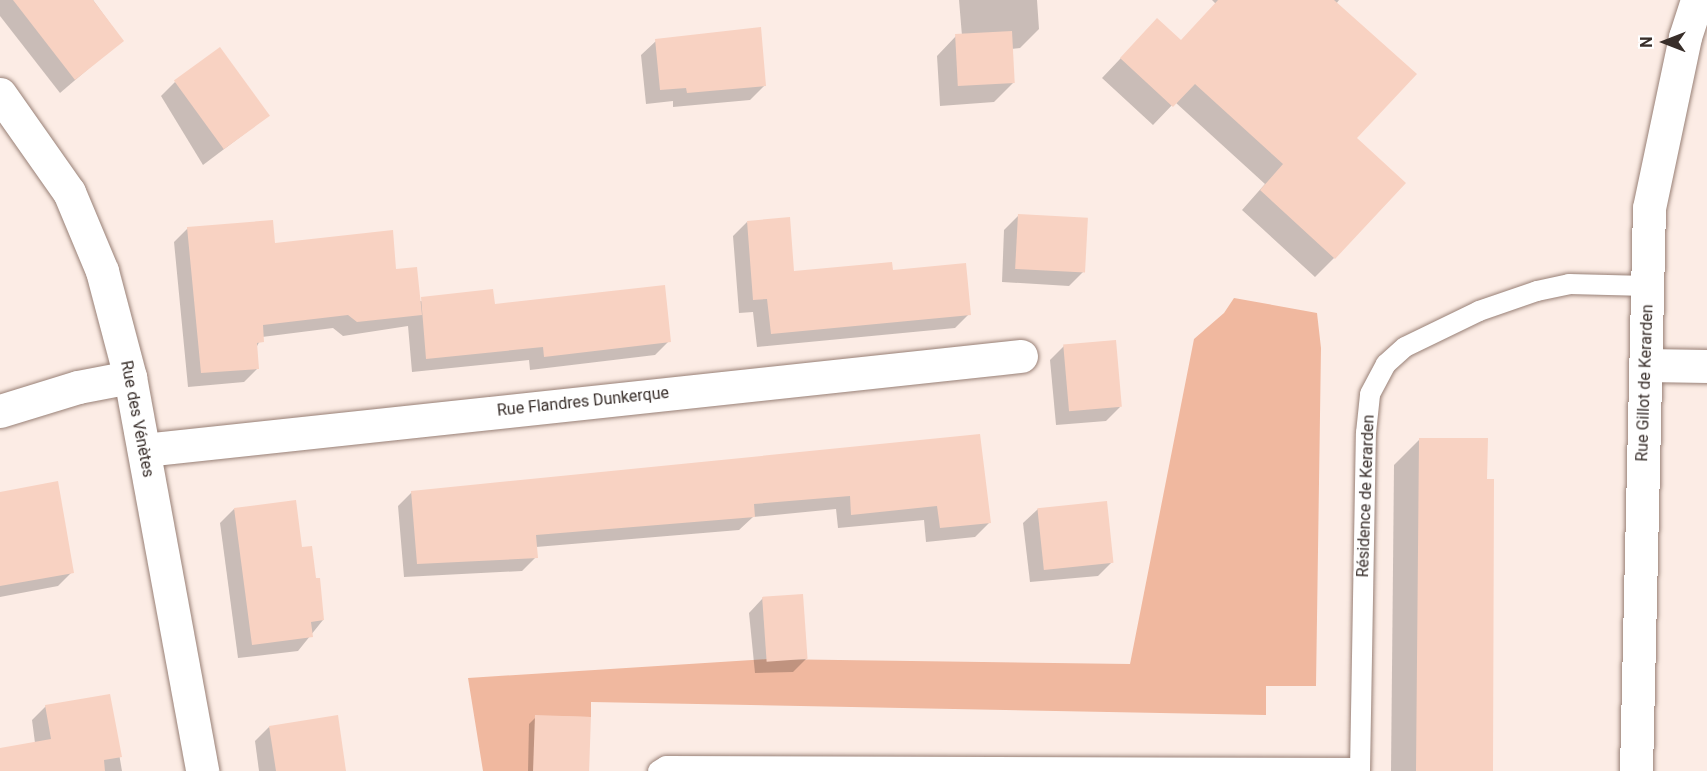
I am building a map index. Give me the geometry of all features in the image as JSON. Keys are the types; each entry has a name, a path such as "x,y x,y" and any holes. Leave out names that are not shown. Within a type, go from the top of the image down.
{"street":[{"name":"Rue Gillot de Kerarden","path":"1636,771 1649,208 1685,37 1697,0"},
{"name":"Rue des Vénètes","path":"4,105 69,192 102,272 130,377 202,771"},
{"name":"Rue Flandres Dunkerque","path":"144,450 1021,356"},
{"path":"1646,365 1707,366"},
{"path":"0,411 78,387 130,377"}],"lane":[{"name":"Résidence de Kerarden","path":"658,771 666,766 1360,769 1366,433 1370,394 1386,364 1405,346 1479,311 1537,291 1569,284 1647,286"}],"shaded area":[{"path":"1234,298 1317,313 1321,348 1316,686 1266,686 1266,715 591,702 591,717 536,716 534,771 483,771 468,678 768,659 1130,664 1194,339 1224,313"}],"building":[{"path":"13,0 93,0 124,41 75,80"},
{"path":"1218,0 1334,0 1417,74 1357,138 1406,183 1335,259 1260,190 1283,164 1195,84 1173,107 1120,58 1157,18 1181,40"},
{"path":"761,27 766,86 687,93 686,88 660,90 655,39"},
{"path":"1012,31 1015,83 958,86 955,34"},
{"path":"220,47 270,116 224,149 174,81"},
{"path":"1018,214 1088,218 1085,273 1015,269"},
{"path":"790,217 794,271 892,262 893,270 966,263 971,315 771,334 767,299 753,300 747,221"},
{"path":"273,220 275,243 393,230 396,269 417,267 422,315 357,322 348,315 263,325 264,342 257,343 259,369 201,373 187,227"},
{"path":"665,285 671,342 544,357 543,347 426,359 421,297 493,289 495,304"},
{"path":"1116,340 1122,407 1069,411 1063,345"},
{"path":"980,434 991,523 940,528 937,506 851,515 850,496 754,504 755,517 536,535 538,558 417,564 411,491"},
{"path":"1419,438 1488,438 1487,479 1494,479 1493,771 1416,771"},
{"path":"58,481 74,573 0,586 0,492"},
{"path":"296,500 302,547 312,546 316,578 320,578 324,620 311,622 313,637 252,645 234,508"},
{"path":"1107,501 1113,563 1044,570 1037,508"},
{"path":"803,594 808,659 767,662 762,597"},
{"path":"110,694 122,757 104,760 105,771 0,771 0,748 51,739 45,705"},
{"path":"338,715 346,771 276,771 269,726"},
{"path":"535,715 591,717 589,771 533,771"}]}
